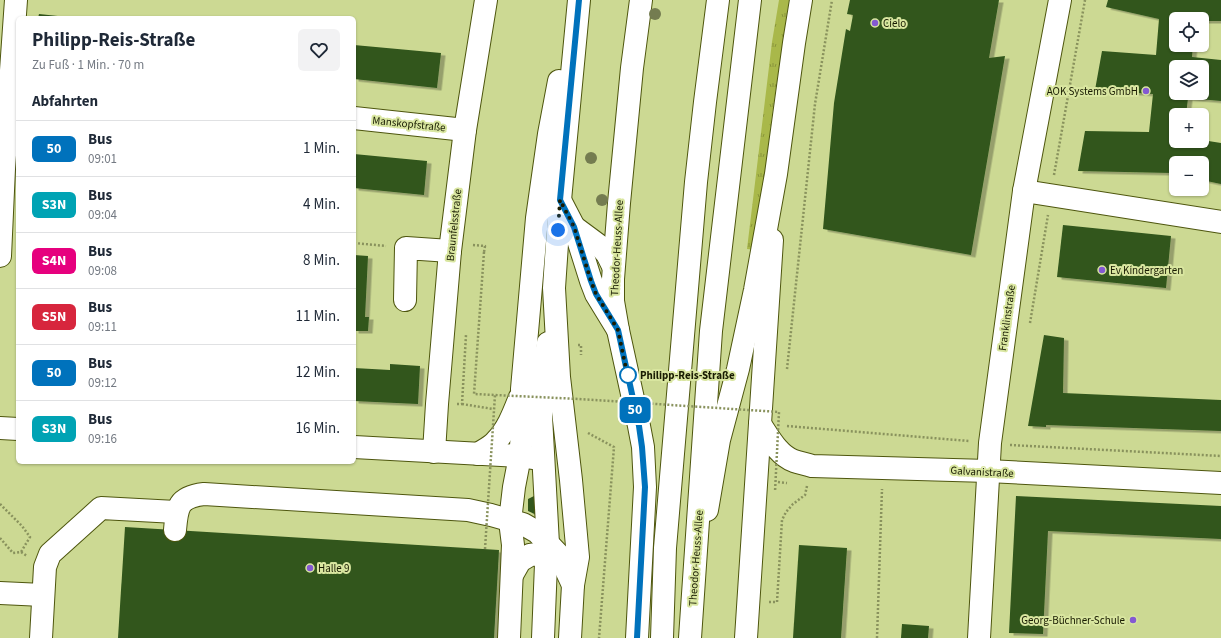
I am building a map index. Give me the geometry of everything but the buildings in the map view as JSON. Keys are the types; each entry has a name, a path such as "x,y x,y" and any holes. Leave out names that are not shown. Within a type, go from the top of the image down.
{"main road":[{"path":"0,256 10,210 2,169 14,81 16,0"},
{"name":"Braunfelsstraße","path":"434,452 450,252 465,130 486,0"},
{"name":"Theodor-Heuss-Allee","path":"637,638 645,487 639,426 613,301 613,266 632,68 641,0"},
{"path":"662,638 665,548 696,190 704,102 718,0"},
{"name":"Theodor-Heuss-Allee","path":"690,638 711,331 750,0"},
{"path":"690,638 708,503 719,440 738,369 755,290 776,174 801,0"},
{"name":"Franklinstraße","path":"979,638 991,435 1024,191 1060,0"},
{"path":"543,638 547,554 541,416 542,376 548,347 554,288 560,200 578,8"},
{"path":"509,638 513,545 510,521 514,487 520,456 524,414 522,389 537,218 557,88 578,8"},
{"name":"Manskopfstraße","path":"356,118 465,130"},
{"path":"746,638 776,174"},
{"path":"1024,191 1221,222"},
{"path":"560,200 574,227 596,294 618,330"},
{"path":"574,227 601,247 607,254 613,266"},
{"path":"405,300 406,248 450,252"},
{"path":"554,288 559,377 578,557 573,584 570,638"},
{"path":"478,454 496,442 504,431 514,412 522,389"},
{"name":"Galvanistraße","path":"760,424 778,448 792,460 812,466 988,471 1221,483"},
{"path":"0,428 16,428"},
{"path":"356,447 520,456 543,459 559,468 571,480"},
{"path":"41,638 45,566 50,554 102,508 176,521 182,502 192,495 204,494 468,510 523,524 537,532 547,554"},
{"path":"512,575 520,561 530,555 537,554 543,557 547,554 559,555 573,584"},
{"path":"0,593 43,595"}],"path":[{"path":"787,370 815,104 832,0"},
{"path":"1029,328 1085,0"},
{"path":"356,243 406,248"},
{"path":"472,245 484,246 474,394 779,412 775,492"},
{"path":"485,549 495,395"},
{"path":"778,448 783,409"},
{"path":"1009,446 1011,438"},
{"path":"767,602 777,602 782,520 786,512 793,504 805,495 808,485"},
{"path":"877,638 882,488"},
{"path":"0,504 22,526 30,537 21,552"},
{"path":"0,538 13,553"}],"green space":[{"path":"779,0 789,0 772,115 756,250 747,249 772,42"}],"bus line":[{"name":"50","path":"579,0 560,200 574,227 596,294 618,330 639,426 645,487 637,638"}],"place":[{"name":"Cielo","path":"875,23"},
{"name":"AOK Systems GmbH","path":"1146,91"},
{"name":"Ev Kindergarten","path":"1102,270"},
{"name":"Philipp-Reis-Straße","path":"628,375"},
{"name":"Halle 9","path":"310,568"},
{"name":"Georg-Büchner-Schule","path":"1133,620"}],"route":[{"path":"558,230 560,200 574,227 596,294 618,330 628,378 628,375"}]}
